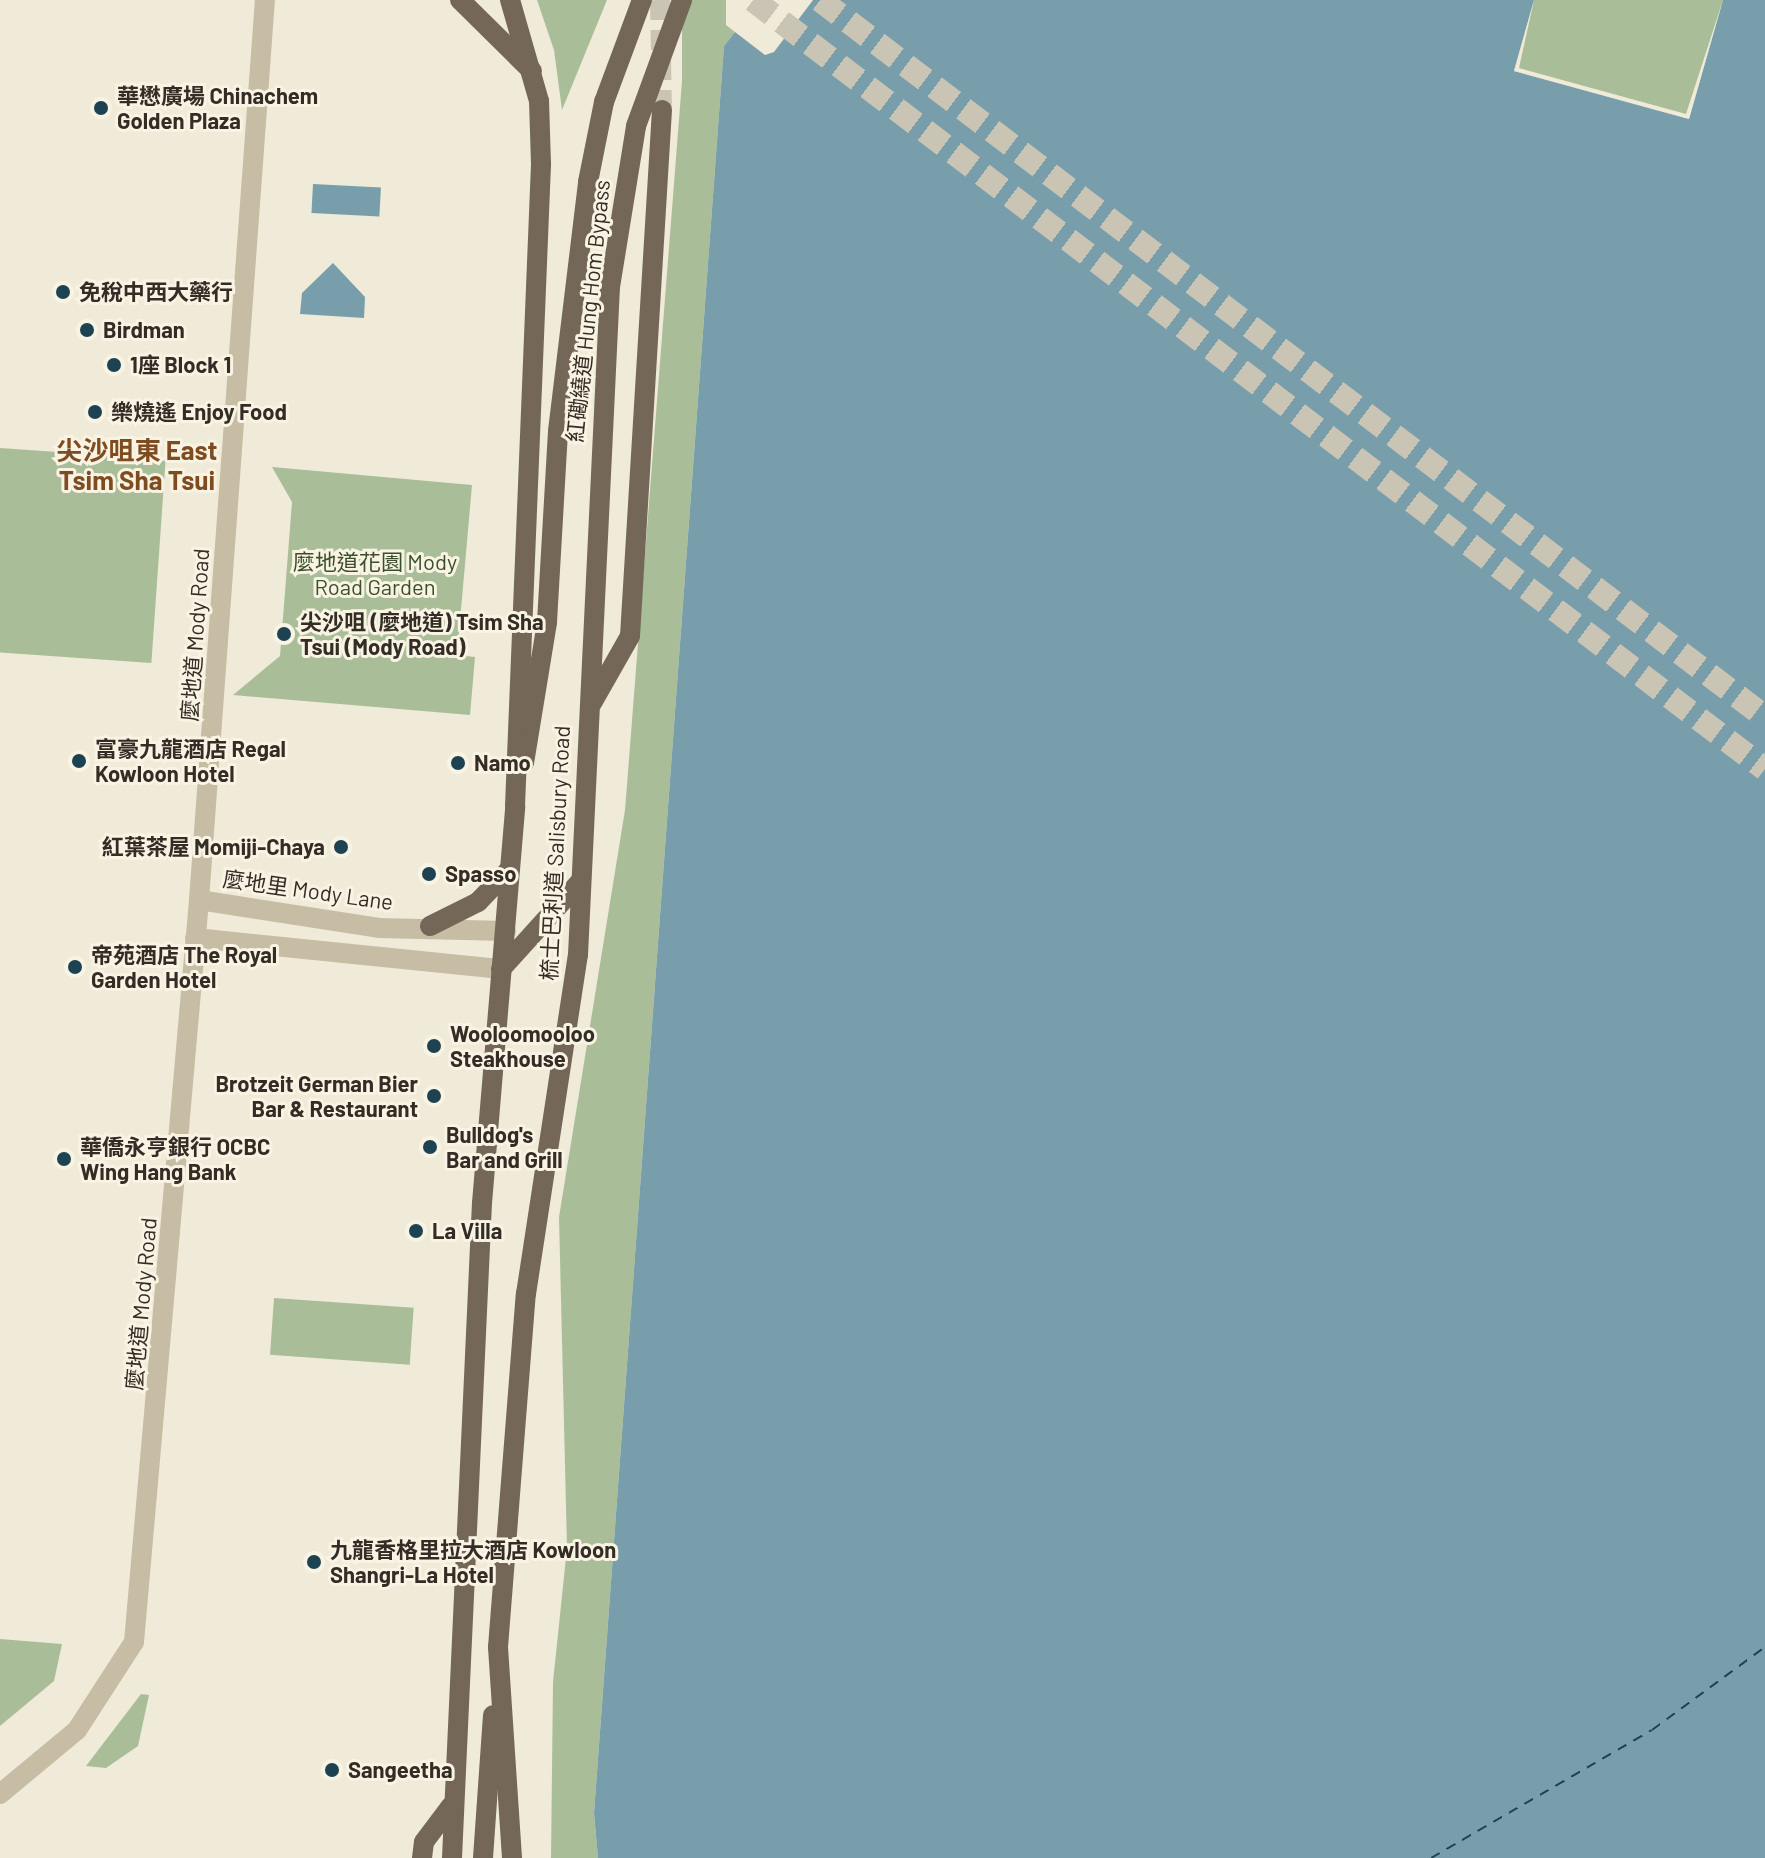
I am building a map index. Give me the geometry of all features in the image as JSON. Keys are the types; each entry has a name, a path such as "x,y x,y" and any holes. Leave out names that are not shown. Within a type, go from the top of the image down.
{"main road":[{"path":"460,0 532,71"},
{"name":"梳士巴利道 Salisbury Road","path":"452,1858 451,1806 501,969 515,806 541,164 532,71 510,0"},
{"name":"紅磡繞道 Hung Hom Bypass","path":"547,622 558,431 593,154 642,0"},
{"name":"紅磡繞道 Hung Hom Bypass","path":"594,636 599,432 625,174 682,0"},
{"name":"梳士巴利道 Salisbury Road","path":"588,710 630,636 662,110"},
{"name":"梳士巴利道 Salisbury Road","path":"515,806 547,622"},
{"name":"梳士巴利道 Salisbury Road","path":"512,1858 498,1663 526,1294 578,955 594,636"},
{"path":"430,926 478,902 509,870"},
{"path":"501,969 580,882"},
{"path":"483,1858 498,1663"},
{"path":"422,1858 424,1842 451,1806"}],"street":[{"name":"麼地道 Mody Road","path":"0,1794 92,1713 134,1642 199,900 265,0"},
{"name":"麼地里 Mody Lane","path":"199,900 379,928 430,926 506,931"},
{"path":"195,938 501,969"}],"green space":[{"path":"537,0 607,0 562,110 554,50"},
{"path":"682,0 726,0 726,25 735,32 724,46 594,1813 598,1858 551,1858 553,1682 567,1548 559,1217 625,810 682,81"},
{"path":"1534,0 1723,0 1689,119 1514,71"},
{"path":"0,448 166,460 151,663 0,652"},
{"name":"麼地道花園 Mody Road Garden","path":"272,467 472,485 457,655 475,657 470,715 233,695 280,656 292,502"},
{"path":"274,1298 414,1308 410,1365 270,1355"},
{"path":"0,1639 62,1644 54,1681 0,1726"},
{"path":"141,1694 149,1695 138,1746 106,1768 86,1766"}],"water":[{"path":"813,0 1534,0 1514,71 1689,119 1723,0 1765,0 1765,1858 598,1858 594,1813 724,46 735,32 765,55 774,52"},
{"path":"313,184 381,188 379,217 311,213"},
{"path":"333,263 365,297 364,318 300,314 302,293"}],"pier":[{"path":"1534,0 1519,68 1686,114 1723,0 1689,119 1514,71"}],"ferry route":[{"path":"1431,1858 1652,1730 1765,1647"}],"tunnel":[{"path":"660,0 662,110"},
{"path":"753,0 1765,769"},
{"path":"820,0 1765,717"}],"place":[{"name":"華懋廣場 Chinachem Golden Plaza","path":"101,108"},
{"name":"免稅中西大藥行","path":"63,292"},
{"name":"Birdman","path":"87,330"},
{"name":"1座 Block 1","path":"114,365"},
{"name":"樂燒遙 Enjoy Food","path":"95,412"},
{"name":"尖沙咀 (麼地道) Tsim Sha Tsui (Mody Road)","path":"284,634"},
{"name":"富豪九龍酒店 Regal Kowloon Hotel","path":"79,761"},
{"name":"Namo","path":"458,763"},
{"name":"紅葉茶屋 Momiji-Chaya","path":"341,847"},
{"name":"Spasso","path":"429,874"},
{"name":"帝苑酒店 The Royal Garden Hotel","path":"75,967"},
{"name":"Wooloomooloo Steakhouse","path":"434,1046"},
{"name":"Brotzeit German Bier Bar & Restaurant","path":"434,1096"},
{"name":"Bulldog's Bar and Grill","path":"430,1147"},
{"name":"華僑永亨銀行 OCBC Wing Hang Bank","path":"64,1159"},
{"name":"La Villa","path":"416,1231"},
{"name":"九龍香格里拉大酒店 Kowloon Shangri-La Hotel","path":"314,1562"},
{"name":"Sangeetha","path":"332,1770"}],"district":[{"name":"尖沙咀東 East Tsim Sha Tsui","path":"137,465"}]}
